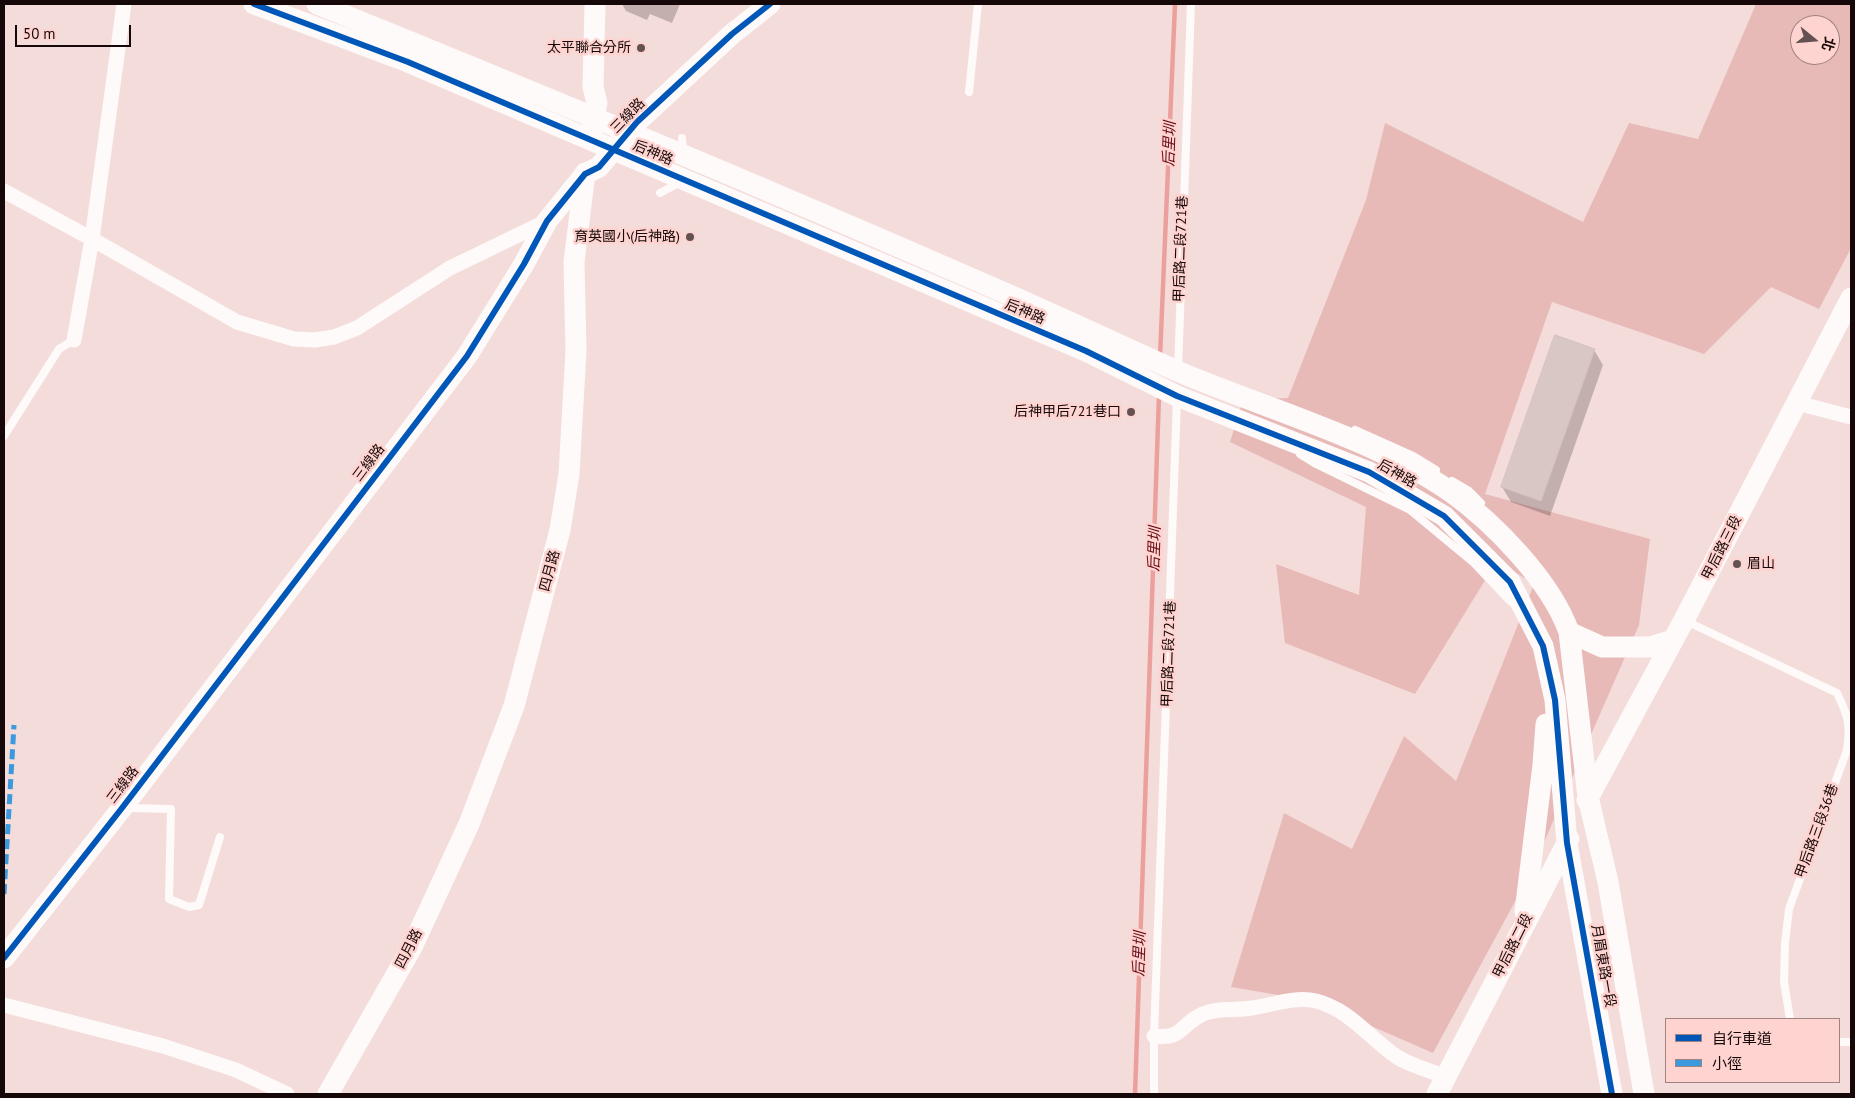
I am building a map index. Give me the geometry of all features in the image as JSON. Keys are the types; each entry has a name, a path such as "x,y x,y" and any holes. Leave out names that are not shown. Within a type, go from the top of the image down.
{"street":[{"path":"74,340 92,239 124,4"},
{"name":"后神路","path":"254,4 408,62 1086,352 1178,384 1268,406 1377,451 1451,492 1510,543 1528,564 1564,618 1569,632 1588,797"},
{"name":"四月路","path":"328,1094 412,947 469,824 514,706 560,530 569,474 576,350 574,262 585,174 597,103 594,87 595,4"},
{"name":"三線路","path":"4,958 122,808 467,356 524,264 546,221 585,174 599,167 637,122 674,86 732,34 770,4"},
{"name":"后神路","path":"326,7 980,282 1263,430 1369,472 1444,516 1510,582 1543,646 1555,700 1567,843"},
{"path":"4,192 92,239 237,322 294,339 315,340 334,337 357,328 450,268 546,221"},
{"name":"甲后路三段","path":"1588,797 1684,620 1851,298"},
{"path":"1797,403 1851,417"},
{"path":"1569,632 1602,647 1650,648 1673,640"},
{"path":"1523,927 1544,765 1549,674"},
{"name":"甲后路二段","path":"1441,1086 1567,843 1588,797"},
{"name":"月眉東路一段","path":"1588,797 1608,882 1644,1094"},
{"name":"月眉東路一段","path":"1567,843 1612,1094"},
{"path":"1154,1036 1169,1038 1180,1033 1189,1022 1215,1010 1252,1008 1287,1001 1314,1000 1340,1009 1395,1056 1441,1086"},
{"path":"4,1005 163,1046 236,1070 287,1094"}],"lane":[{"path":"969,92 978,4"},
{"name":"甲后路二段721巷","path":"1154,1094 1154,1036 1191,4"},
{"path":"660,193 677,184 684,167 682,138"},
{"path":"4,436 59,349 74,340"},
{"path":"1268,406 1305,411 1323,418"},
{"path":"1350,428 1413,456 1469,491 1489,511"},
{"path":"1516,537 1528,564"},
{"name":"甲后路三段36巷","path":"1684,620 1836,693 1846,712 1850,730 1847,750 1789,909 1785,944 1784,982 1790,1018"},
{"path":"122,808 172,809 169,899 189,907 199,905 220,837"}],"shaded area":[{"path":"1756,4 1851,4 1851,248 1819,309 1771,287 1704,354 1552,302 1485,494 1650,539 1639,625 1531,872 1433,1053 1314,1001 1231,987 1284,813 1352,849 1404,736 1456,781 1534,584 1497,561 1415,694 1285,643 1276,564 1359,595 1366,507 1230,442 1243,400 1288,398 1366,200 1385,123 1583,222 1629,123 1698,139"}],"building":[{"path":"1555,335 1595,349 1541,501 1501,487"}],"waterway":[{"name":"后里圳","path":"1160,357 1175,4"},
{"name":"后里圳","path":"1135,1094 1159,395"}],"marked path":[{"path":"4,894 14,725"}],"cycle path":[{"path":"254,4 408,62 1086,351 1177,396 1369,472 1444,516 1510,582 1543,646 1555,700 1567,843 1612,1094"},
{"path":"4,958 122,808 467,356 524,264 547,221 585,174 599,167 637,122 732,34 770,4"}],"place":[{"name":"太平聯合分所","path":"641,48"},
{"name":"育英國小(后神路)","path":"690,237"},
{"name":"后神甲后721巷口","path":"1131,412"},
{"name":"眉山","path":"1737,564"}]}
